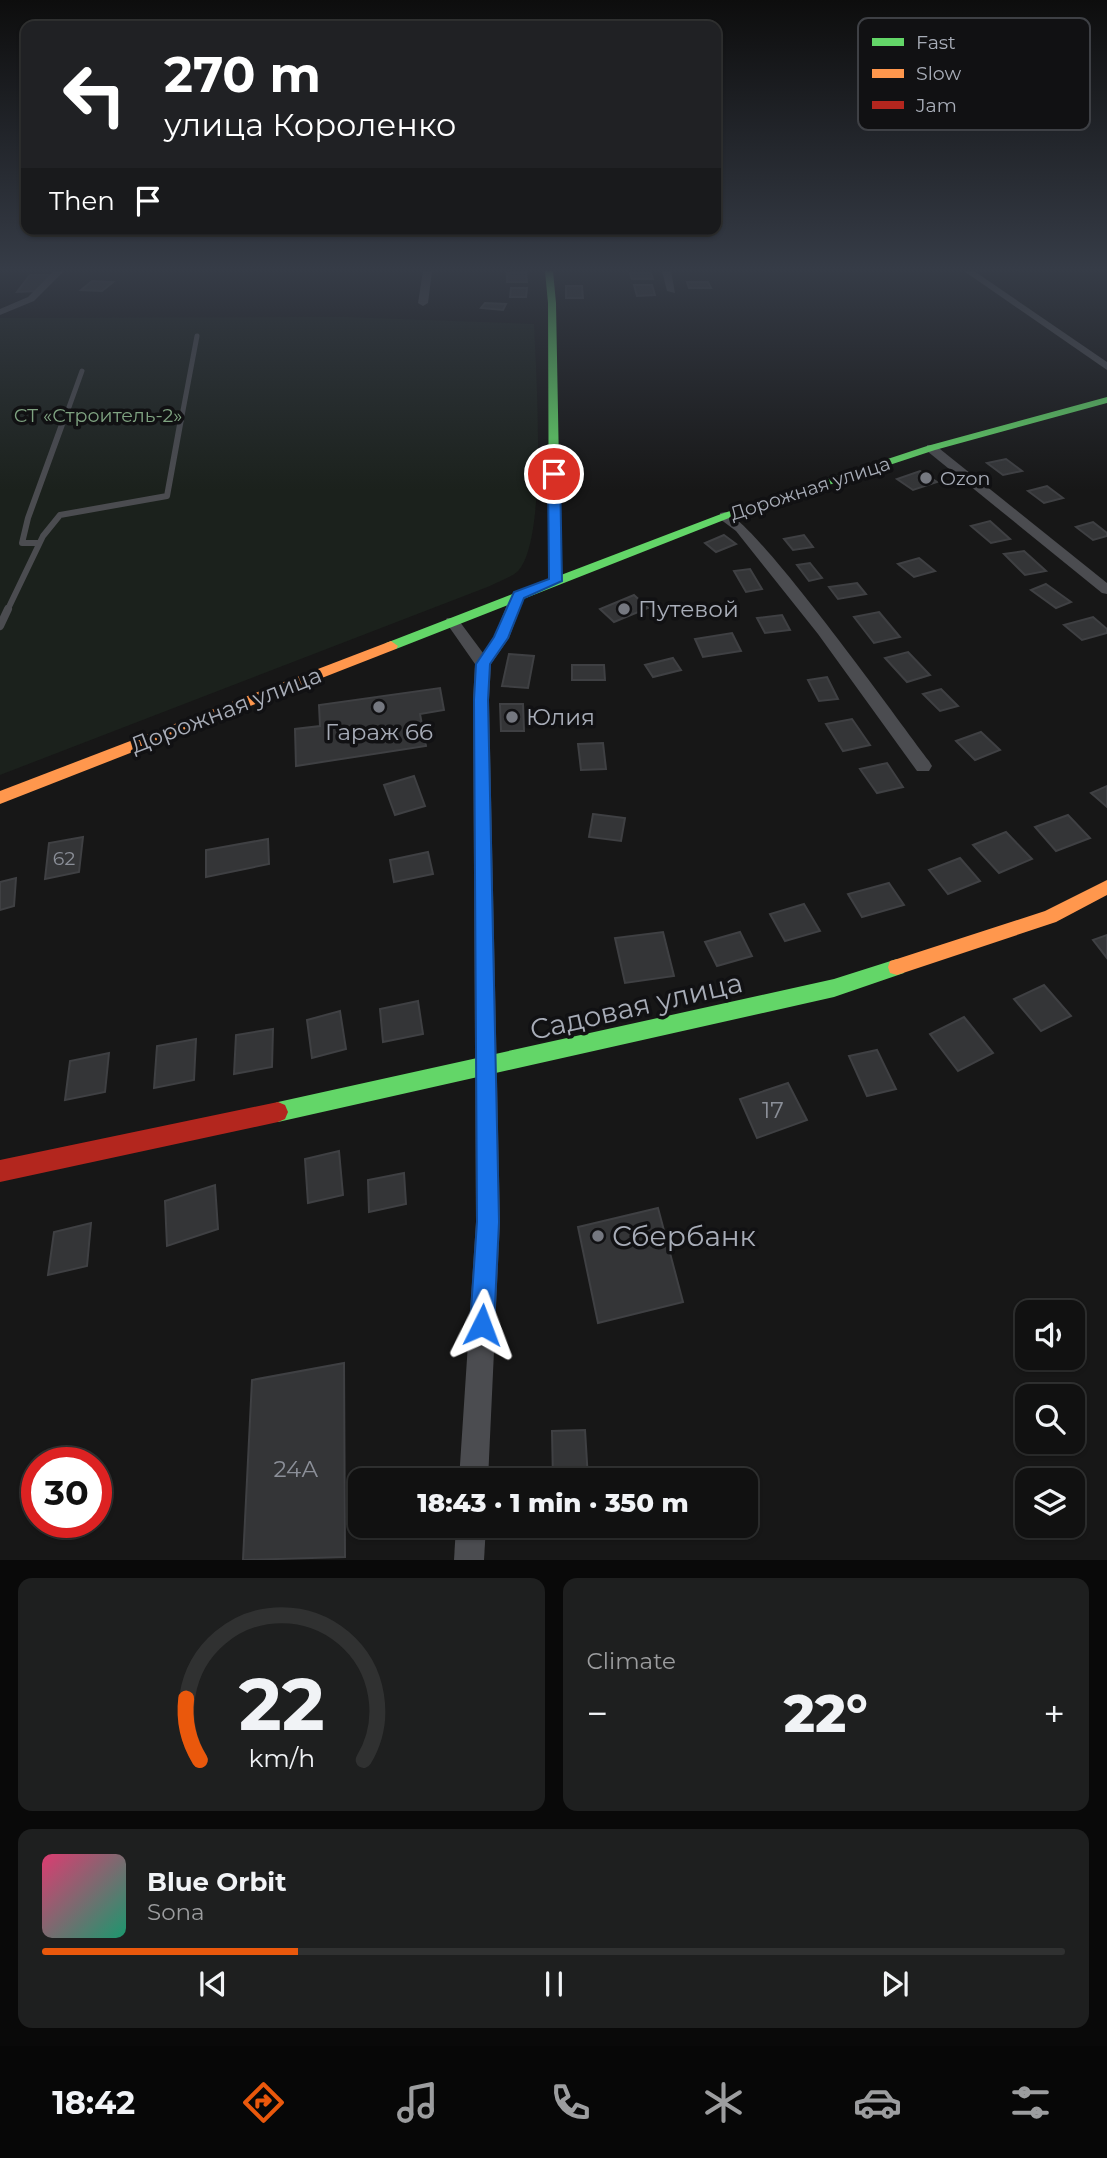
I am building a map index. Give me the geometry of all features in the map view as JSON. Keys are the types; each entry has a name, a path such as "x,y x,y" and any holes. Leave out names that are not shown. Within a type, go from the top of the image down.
{"street":[{"path":"552,344 555,581"},
{"path":"1073,344 1107,367"},
{"name":"Дорожная улица","path":"0,797 725,516 931,448 1107,400"},
{"path":"931,448 1107,590"},
{"path":"725,516 741,528 823,631 923,766"},
{"path":"474,1468 488,1222 481,700 483,664 501,638 518,595"},
{"path":"452,621 483,664"},
{"name":"Садовая улица","path":"0,1171 484,1068 834,988 1050,918 1107,887"},
{"path":"469,1559 470,1538"}],"lane":[{"path":"0,626 39,543 60,515 167,496 196,344"},
{"path":"39,543 22,543 28,518 82,371"}],"green space":[{"name":"СТ «Строитель-2»","path":"0,344 535,344 538,414 537,491 527,553 518,571 490,586 0,775"}],"building":[{"path":"1006,459 1022,471 1003,475 987,463"},
{"path":"920,471 937,482 913,490 897,479"},
{"path":"1047,486 1063,498 1044,503 1028,491"},
{"path":"990,521 1010,539 991,543 971,526"},
{"path":"1093,522 1107,533 1107,536 1093,540 1076,527"},
{"path":"724,535 736,544 716,552 705,543"},
{"path":"804,535 813,547 793,550 784,539"},
{"path":"1024,551 1046,571 1025,575 1004,554"},
{"path":"919,558 935,571 914,577 898,564"},
{"path":"810,563 822,578 809,581 797,565"},
{"path":"750,569 762,589 746,592 734,571"},
{"path":"857,583 866,594 838,599 829,587"},
{"path":"1046,584 1071,602 1056,608 1031,590"},
{"name":"Путевой","path":"634,595 648,608 614,622 600,609"},
{"path":"879,612 900,637 874,643 854,617"},
{"path":"782,615 790,630 765,633 757,618"},
{"path":"1093,617 1107,629 1107,633 1082,640 1064,625"},
{"path":"732,633 741,651 703,657 695,639"},
{"path":"908,652 930,675 907,682 885,658"},
{"path":"509,654 534,656 528,688 502,686"},
{"path":"673,658 681,670 653,677 645,665"},
{"path":"572,665 604,665 605,680 572,680"},
{"path":"827,677 838,699 819,701 808,680"},
{"path":"440,688 444,710 420,714 426,746 296,766 295,729 320,726 319,705"},
{"path":"941,689 958,706 940,711 923,694"},
{"name":"Юлия","path":"500,704 523,704 524,731 501,731"},
{"path":"852,719 870,745 843,751 826,724"},
{"path":"981,732 1000,750 975,760 956,741"},
{"path":"603,743 606,769 581,770 578,744"},
{"path":"887,763 903,787 877,793 860,769"},
{"path":"414,776 425,806 395,815 384,785"},
{"path":"1107,786 1107,807 1091,793"},
{"path":"593,814 625,818 621,841 589,837"},
{"path":"1068,815 1090,838 1056,851 1035,827"},
{"path":"1006,832 1032,859 999,873 973,845"},
{"path":"83,837 79,872 45,879 49,843"},
{"path":"268,839 269,864 206,877 206,850"},
{"path":"428,852 433,874 394,882 390,860"},
{"path":"960,858 980,881 948,894 929,870"},
{"path":"16,878 14,906 0,910 0,882"},
{"path":"889,883 904,905 862,917 848,894"},
{"path":"804,904 820,931 785,941 770,914"},
{"path":"663,932 674,976 625,983 615,938"},
{"path":"740,932 752,956 717,966 705,942"},
{"path":"1107,935 1107,958 1093,940"},
{"path":"1044,985 1071,1016 1041,1031 1014,999"},
{"path":"418,1001 423,1034 383,1042 380,1009"},
{"path":"340,1011 346,1049 312,1058 307,1020"},
{"path":"964,1017 993,1053 958,1071 930,1034"},
{"path":"273,1029 272,1067 234,1074 236,1035"},
{"path":"196,1039 194,1080 154,1088 157,1046"},
{"path":"877,1050 896,1089 867,1096 849,1056"},
{"path":"109,1053 105,1092 65,1100 70,1061"},
{"path":"788,1083 807,1120 757,1138 740,1099"},
{"path":"339,1151 343,1195 308,1203 305,1159"},
{"path":"404,1173 406,1204 369,1212 368,1180"},
{"path":"215,1185 218,1229 167,1246 165,1201"},
{"path":"658,1208 683,1302 598,1323 578,1227"},
{"path":"91,1223 87,1266 48,1275 54,1232"},
{"path":"344,1363 345,1557 243,1560 252,1380"},
{"path":"585,1430 587,1468 553,1468 552,1431"}],"traffic: fast":[{"path":"552,344 555,581"},
{"path":"391,646 725,516 931,448 1107,400"},
{"path":"278,1112 834,988 897,967"}],"traffic: slow":[{"path":"0,798 391,646"},
{"path":"897,967 1050,917 1107,887"}],"traffic: jam":[{"path":"0,1171 278,1112"}],"place":[{"name":"Ozon","path":"926,478"},
{"name":"Путевой","path":"624,609"},
{"name":"Гараж 66","path":"379,707"},
{"name":"Юлия","path":"512,717"},
{"name":"Сбербанк","path":"598,1236"}],"route":[{"path":"482,1325 488,1222 484,1068 483,664 501,638 518,595 555,581 554,474"}]}
